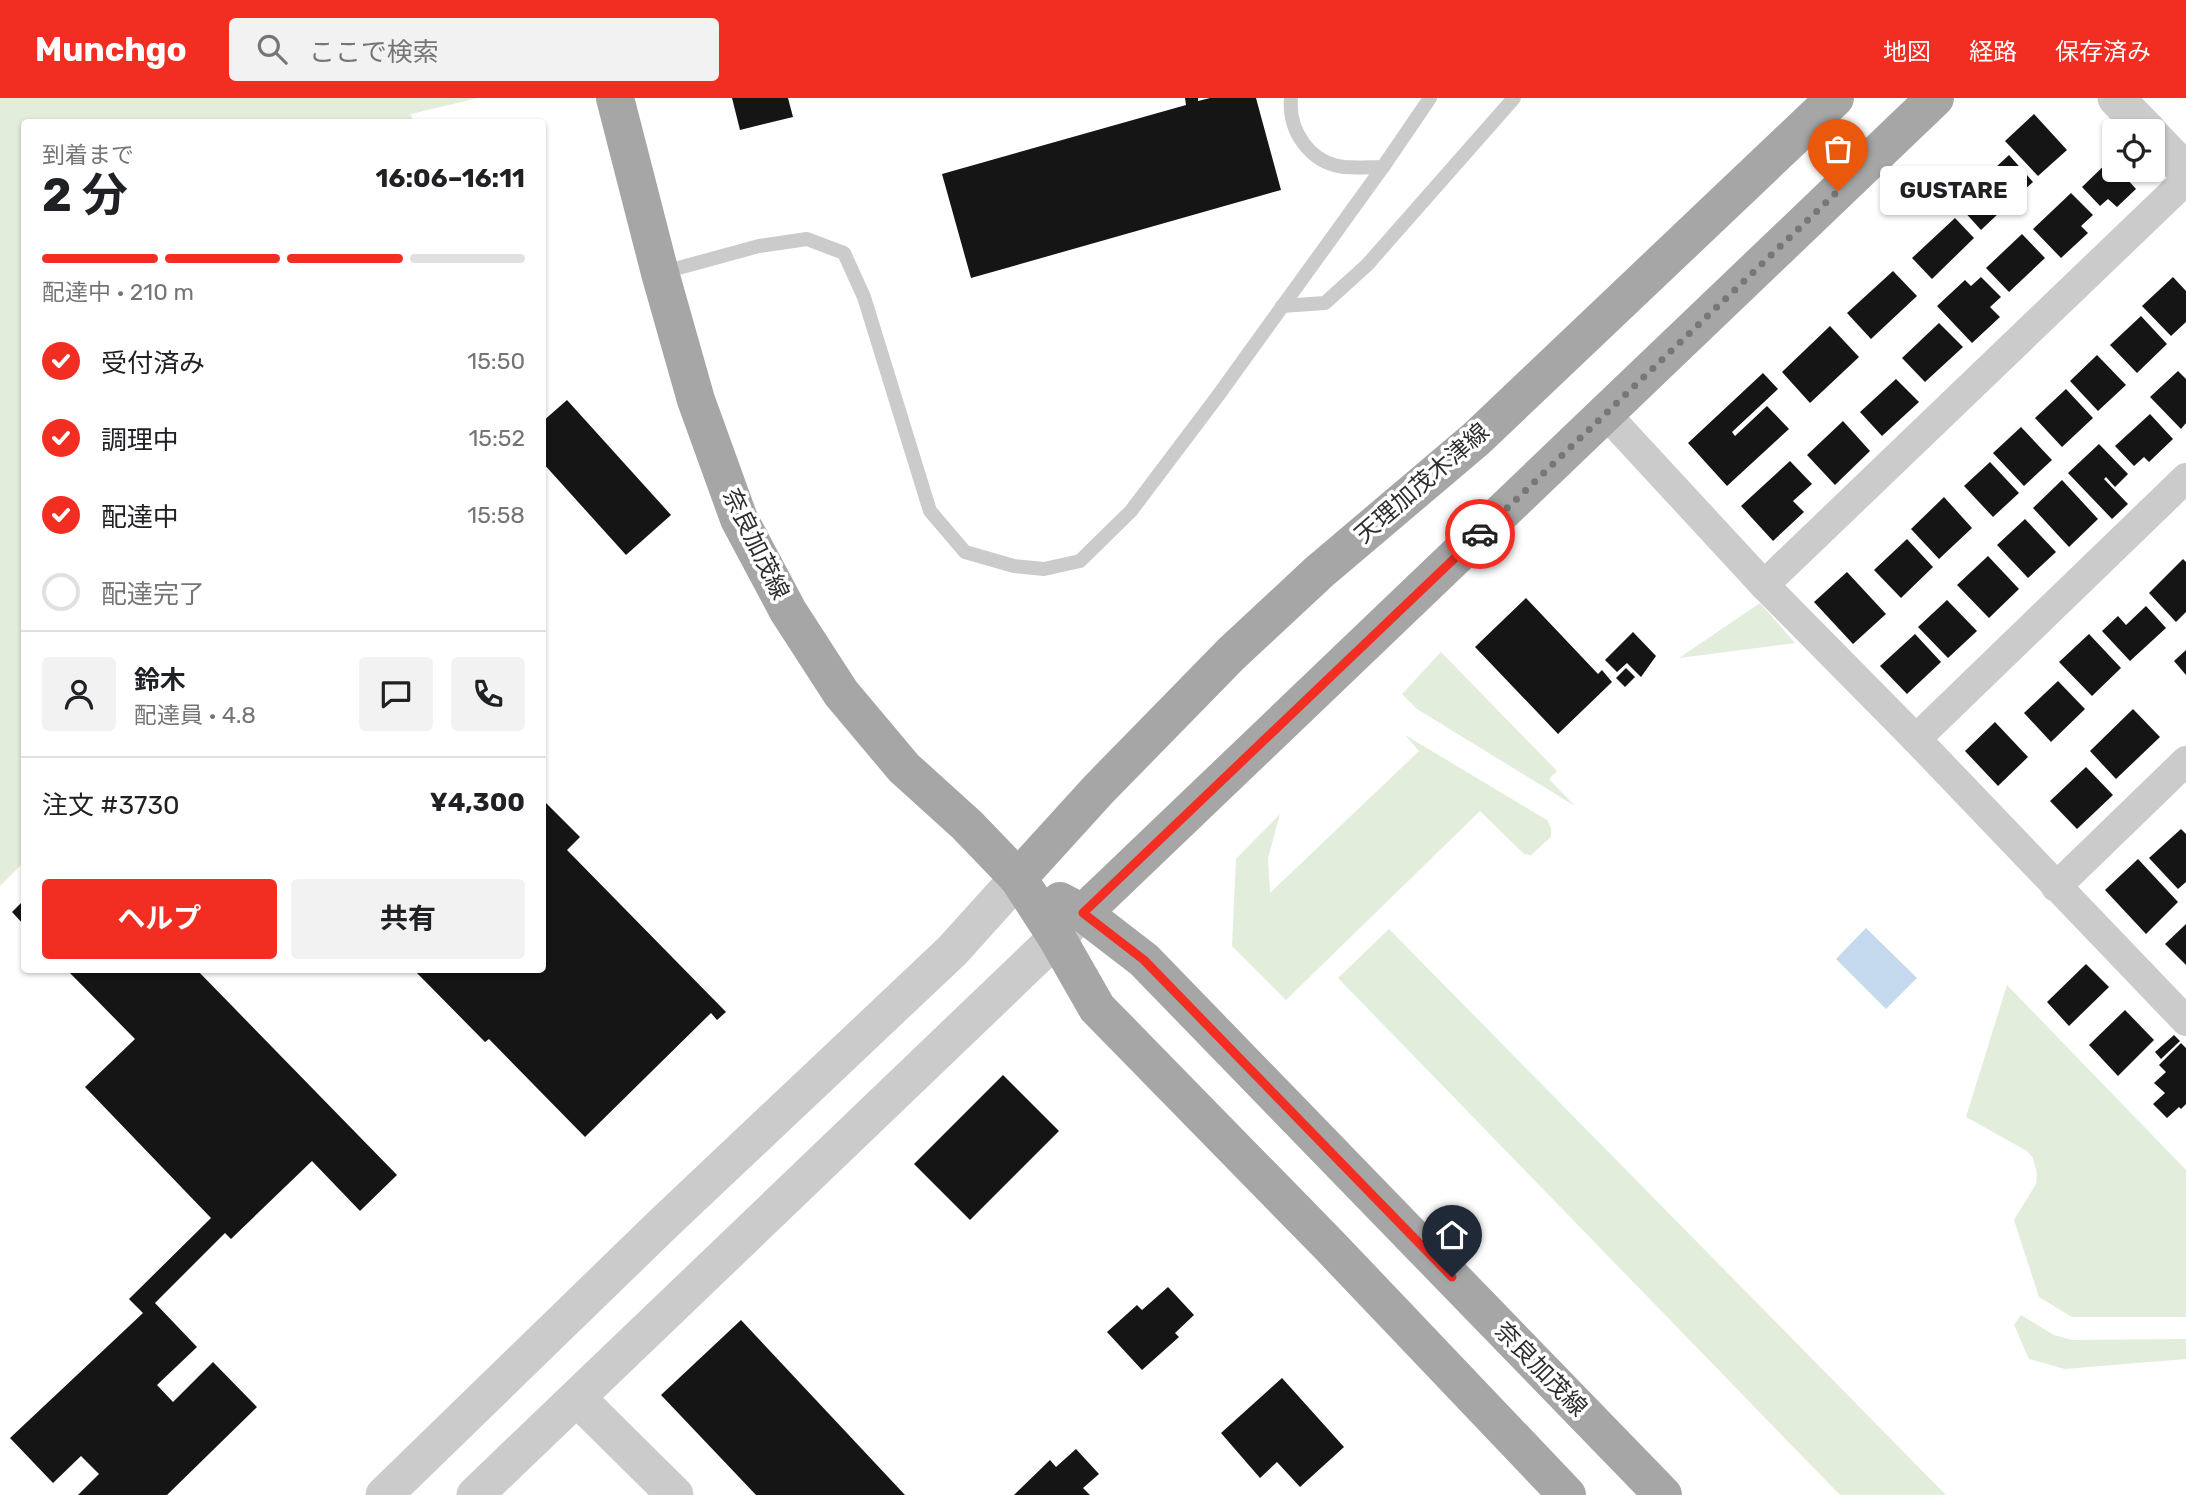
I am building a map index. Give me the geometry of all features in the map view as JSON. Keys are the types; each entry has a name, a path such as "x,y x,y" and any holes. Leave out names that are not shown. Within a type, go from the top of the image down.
{"main road":[{"name":"奈良加茂線","path":"615,98 696,400 739,519 788,611 841,693 904,768 967,825 1017,878 1070,925 1144,960 1664,1495"},
{"name":"天理加茂木津線","path":"1017,878 1099,789 1231,654 1319,572 1476,439 1835,98"},
{"path":"1567,1495 1097,1007 1070,925 1935,98"}],"street":[{"path":"2116,98 2136,119"},
{"path":"2165,149 2186,171"},
{"path":"1764,585 2186,180"},
{"path":"1605,414 1764,585 2186,1021"},
{"path":"1916,740 2186,478"},
{"path":"2056,887 2186,761"},
{"path":"384,1495 664,1223 952,951 1017,878"},
{"path":"475,1495 1070,925"},
{"path":"576,1398 675,1495"}],"lane":[{"path":"1291,98 1294,130 1308,149 1326,162 1341,166 1383,167"},
{"path":"1282,306 1325,303 1367,265 1514,98"},
{"path":"660,273 759,246 807,239 844,253 864,297 930,511 965,552 1014,566 1044,569 1080,561 1131,511 1383,167 1426,100"}],"green space":[{"path":"0,98 478,98 411,114 412,119 21,119 21,865 0,886"},
{"path":"1760,603 1795,643 1679,658"},
{"path":"1441,652 1557,771 1549,779 1575,806 1417,709 1402,694"},
{"path":"1405,735 1547,820 1551,837 1531,855 1524,854 1480,811 1286,1000 1232,946 1236,859 1280,814 1268,858 1270,893 1419,751"},
{"path":"1389,929 1946,1495 1840,1495 1338,978"},
{"path":"2007,985 2186,1170 2186,1317 2072,1317 2039,1297 2014,1220 2036,1184 2037,1174 2033,1158 2027,1151 1966,1117"},
{"path":"2021,1315 2054,1335 2072,1340 2186,1339 2186,1359 2065,1369 2029,1359 2014,1325"}],"water":[{"path":"1866,928 1917,978 1886,1009 1836,959"}],"building":[{"path":"732,98 788,98 793,117 740,130"},
{"path":"1185,98 1198,98 1198,101 1210,98 1256,98 1281,190 971,278 942,174 1186,105"},
{"path":"2034,114 2067,150 2038,176 2005,141"},
{"path":"2009,155 2033,182 2005,207 1981,181"},
{"path":"2102,168 2102,182 2130,182 2136,189 2117,207 2108,199 2100,206 2082,187"},
{"path":"1980,193 1999,213 1981,230 1962,209"},
{"path":"2071,193 2093,215 2081,226 2088,233 2061,258 2033,229"},
{"path":"1955,218 1974,238 1932,279 1912,258"},
{"path":"2022,234 2045,258 2009,292 1986,268"},
{"path":"1893,271 1917,296 1871,339 1847,313"},
{"path":"1981,277 2001,297 1990,307 2000,317 1972,343 1937,306 1965,280 1971,286"},
{"path":"2173,277 2186,291 2186,322 2171,336 2142,306"},
{"path":"2141,316 2167,344 2137,373 2110,345"},
{"path":"1939,323 1963,347 1925,382 1902,358"},
{"path":"1830,326 1859,357 1810,403 1782,372"},
{"path":"2097,355 2126,385 2098,411 2070,381"},
{"path":"2178,371 2186,379 2186,423 2181,429 2150,397"},
{"path":"1763,373 1778,389 1732,432 1735,436 1767,406 1789,429 1727,486 1688,443"},
{"path":"1896,379 1919,402 1882,436 1860,412"},
{"path":"2066,389 2093,418 2062,447 2035,418"},
{"path":"567,400 671,515 626,555 546,466 546,418"},
{"path":"2150,414 2173,439 2149,462 2144,457 2134,466 2115,446"},
{"path":"1843,421 1870,451 1835,485 1807,455"},
{"path":"2021,427 2052,460 2024,486 1993,453"},
{"path":"2099,444 2128,474 2115,487 2106,477 2104,479 2128,504 2112,519 2068,473"},
{"path":"1790,461 1812,484 1793,501 1804,512 1773,541 1741,506"},
{"path":"1990,462 2019,493 1993,517 1964,486"},
{"path":"2062,480 2098,519 2069,547 2033,508"},
{"path":"1944,497 1972,528 1939,559 1911,529"},
{"path":"2025,519 2056,552 2028,578 1997,545"},
{"path":"1907,539 1933,567 1901,598 1874,570"},
{"path":"1988,556 2019,589 1989,618 1957,585"},
{"path":"2183,559 2186,562 2186,612 2176,622 2149,593"},
{"path":"1847,572 1886,614 1853,644 1814,602"},
{"path":"1526,598 1598,674 1602,670 1612,682 1558,734 1475,647"},
{"path":"1947,600 1977,631 1948,658 1918,627"},
{"path":"2146,606 2166,628 2130,661 2102,631 2118,616 2126,625"},
{"path":"1633,632 1656,656 1641,677 1627,663 1617,672 1605,660"},
{"path":"1915,634 1941,662 1907,694 1880,666"},
{"path":"2089,634 2121,668 2092,696 2059,662"},
{"path":"2186,650 2186,675 2174,661"},
{"path":"1626,668 1635,677 1625,687 1616,678"},
{"path":"2058,681 2085,709 2051,742 2024,713"},
{"path":"2133,709 2160,737 2116,779 2090,751"},
{"path":"1995,722 2028,757 1998,786 1965,751"},
{"path":"2086,767 2113,795 2077,829 2050,801"},
{"path":"546,803 580,837 567,850 726,1012 717,1020 711,1013 585,1137 489,1039 485,1042 417,973 546,973"},
{"path":"2181,829 2186,834 2186,882 2178,889 2149,858"},
{"path":"2138,859 2178,902 2146,934 2105,890"},
{"path":"21,903 21,922 12,912"},
{"path":"2186,924 2186,965 2165,944"},
{"path":"2086,964 2109,987 2069,1026 2047,1002"},
{"path":"70,973 200,973 397,1175 360,1211 312,1161 231,1239 225,1233 155,1303 197,1347 157,1385 173,1402 213,1362 257,1407 167,1495 78,1495 99,1474 81,1456 53,1483 10,1438 143,1313 129,1299 211,1218 85,1087 135,1039"},
{"path":"2125,1010 2154,1040 2118,1076 2089,1045"},
{"path":"2174,1035 2180,1041 2161,1059 2155,1052"},
{"path":"2181,1043 2186,1048 2186,1104 2167,1118 2153,1104 2165,1093 2154,1083 2166,1072 2159,1065"},
{"path":"1003,1075 1059,1131 970,1220 914,1164"},
{"path":"1168,1287 1194,1315 1175,1333 1179,1337 1142,1370 1107,1332 1137,1305 1142,1310"},
{"path":"741,1320 905,1495 756,1495 661,1395"},
{"path":"1282,1378 1344,1447 1300,1487 1277,1462 1260,1478 1221,1433"},
{"path":"1076,1449 1099,1474 1083,1488 1090,1495 1014,1495 1050,1460 1056,1467"}],"way so far":[{"path":"1480,534 1838,191"}],"place":[{"name":"GUSTARE","path":"1838,191"}],"route":[{"path":"1452,1277 1144,960 1083,913 1480,534"}]}
